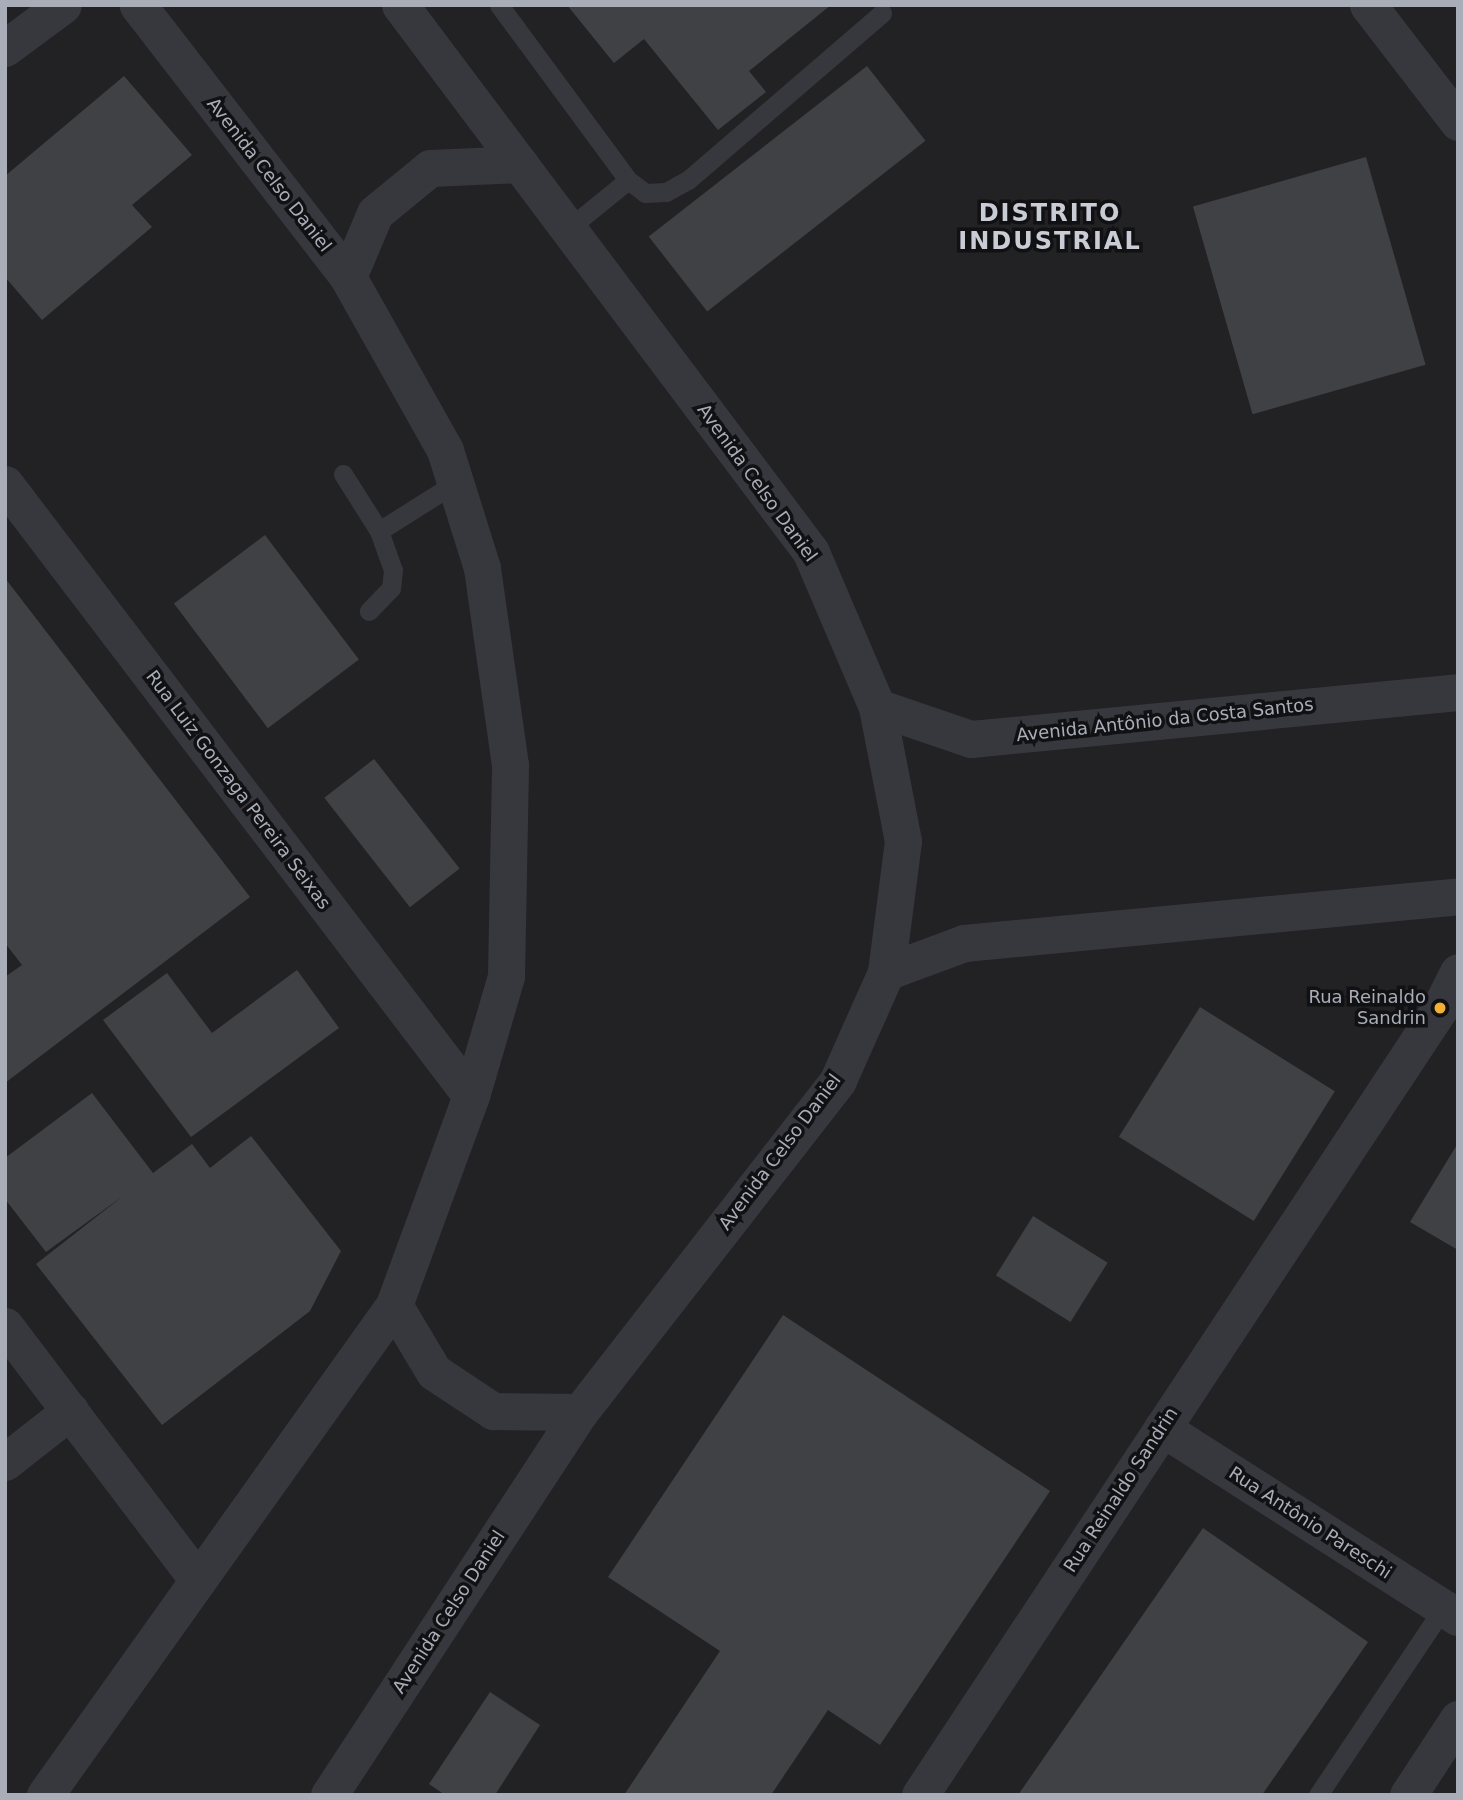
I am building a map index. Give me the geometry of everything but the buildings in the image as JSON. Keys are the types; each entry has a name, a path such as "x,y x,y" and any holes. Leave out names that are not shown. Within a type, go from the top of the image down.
{"street":[{"path":"5,48 63,5"},
{"name":"Avenida Celso Daniel","path":"45,1795 394,1305 471,1096 506,976 510,765 482,568 445,450 348,277 138,5"},
{"name":"Avenida Celso Daniel","path":"329,1795 580,1412 838,1080 886,972 903,841 877,707 811,552 400,5"},
{"path":"1368,5 1458,122"},
{"path":"348,277 375,213 430,168 520,164"},
{"name":"Rua Luiz Gonzaga Pereira Seixas","path":"5,484 471,1096"},
{"name":"Avenida Antônio da Costa Santos","path":"877,707 971,739 1458,692"},
{"path":"886,972 964,943 1458,896"},
{"name":"Rua Reinaldo Sandrin","path":"920,1795 1440,1008 1458,972"},
{"path":"394,1305 435,1372 493,1411 580,1412"},
{"path":"5,1326 198,1580"},
{"path":"5,1462 70,1411"},
{"name":"Rua Antônio Pareschi","path":"1162,1428 1450,1612"},
{"path":"1408,1795 1458,1719"}],"lane":[{"path":"499,5 628,180 645,193 666,192 688,180 882,13"},
{"path":"569,229 628,180"},
{"path":"343,474 379,531 393,570 391,588 369,611"},
{"path":"379,531 455,483"},
{"path":"1318,1795 1450,1612"}],"shaded area":[{"path":"5,5 1458,5 1458,1795 5,1795"}],"place":[{"name":"Rua Reinaldo Sandrin","path":"1440,1008"}],"district":[{"name":"DISTRITO INDUSTRIAL","path":"1050,228"}]}
